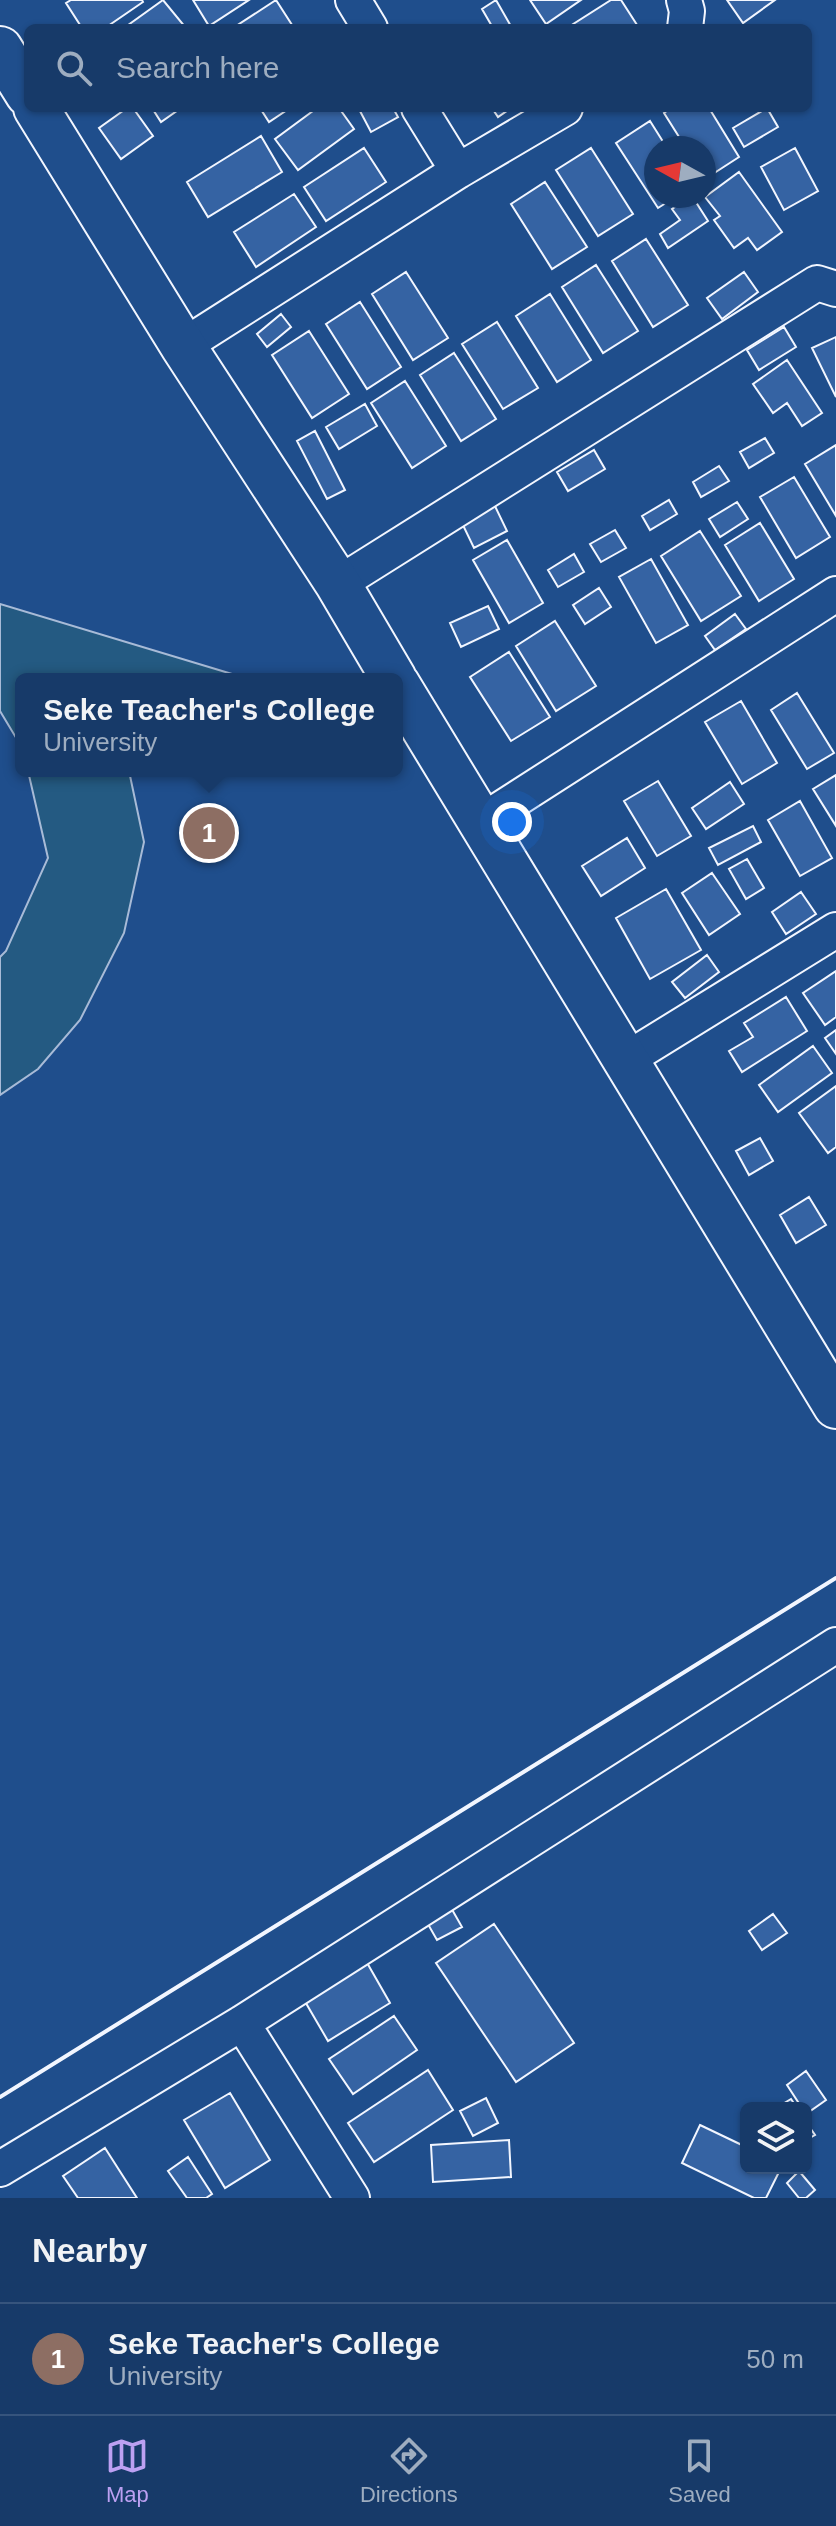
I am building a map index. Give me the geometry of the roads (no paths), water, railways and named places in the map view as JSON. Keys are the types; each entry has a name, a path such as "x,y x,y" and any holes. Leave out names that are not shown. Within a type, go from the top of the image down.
{"street":[{"path":"353,0 368,24"},
{"path":"684,0 685,24"},
{"path":"0,49 24,88"},
{"path":"38,112 183,346 338,584 391,673"},
{"path":"421,112 458,171"},
{"path":"183,346 458,171 558,112"},
{"path":"338,584 817,283 836,289"},
{"path":"479,823 836,594"},
{"path":"403,694 836,1406"},
{"path":"627,1059 836,930"},
{"path":"0,2169 242,2023 836,1645"},
{"path":"242,2023 352,2198"}],"place":[{"name":"Seke Teacher's College","path":"209,833"}]}
